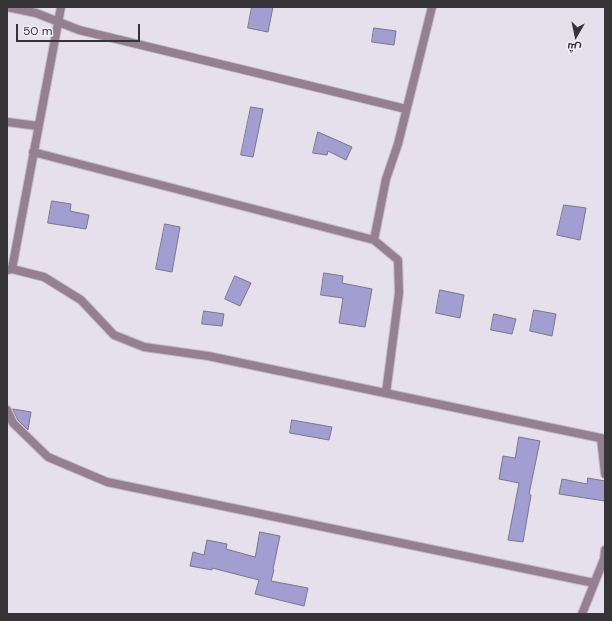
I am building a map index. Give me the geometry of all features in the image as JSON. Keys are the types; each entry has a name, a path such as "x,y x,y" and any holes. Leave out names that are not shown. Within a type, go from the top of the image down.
{"street":[{"path":"7,7 36,13 79,30 406,109"},
{"path":"61,7 10,270 44,277 82,300 114,335 144,347 208,356 603,438 605,474"},
{"path":"374,240 386,179 398,144 432,7"},
{"path":"7,122 38,126"},
{"path":"34,152 374,240 398,260 399,293 386,393"},
{"path":"7,410 13,423 48,457 107,482 594,583"},
{"path":"582,614 604,559 605,550"}],"building":[{"path":"252,7 273,7 268,32 248,28"},
{"path":"374,28 396,31 394,45 372,42"},
{"path":"251,107 263,109 253,157 241,155"},
{"path":"318,132 352,147 346,160 328,151 327,155 313,153"},
{"path":"52,201 71,204 70,211 89,215 86,229 48,223"},
{"path":"564,205 586,208 580,240 557,235"},
{"path":"165,224 180,227 172,272 156,269"},
{"path":"324,273 343,276 342,283 372,289 365,327 339,323 343,298 321,295"},
{"path":"235,276 251,283 240,306 225,299"},
{"path":"440,290 464,295 460,318 436,313"},
{"path":"534,310 556,314 552,336 530,331"},
{"path":"204,311 224,314 222,326 202,324"},
{"path":"494,314 516,319 512,334 491,330"},
{"path":"13,409 31,412 28,430 18,420"},
{"path":"292,420 332,427 329,440 290,433"},
{"path":"519,437 540,441 529,494 531,495 523,542 508,540 519,483 499,479 503,456 515,458"},
{"path":"588,478 605,481 605,501 559,494 562,479 587,484"},
{"path":"260,532 280,536 271,581 308,588 304,606 255,594 259,580 212,568 212,570 190,566 193,552 204,555 207,540 227,544 226,549 255,557"}]}
